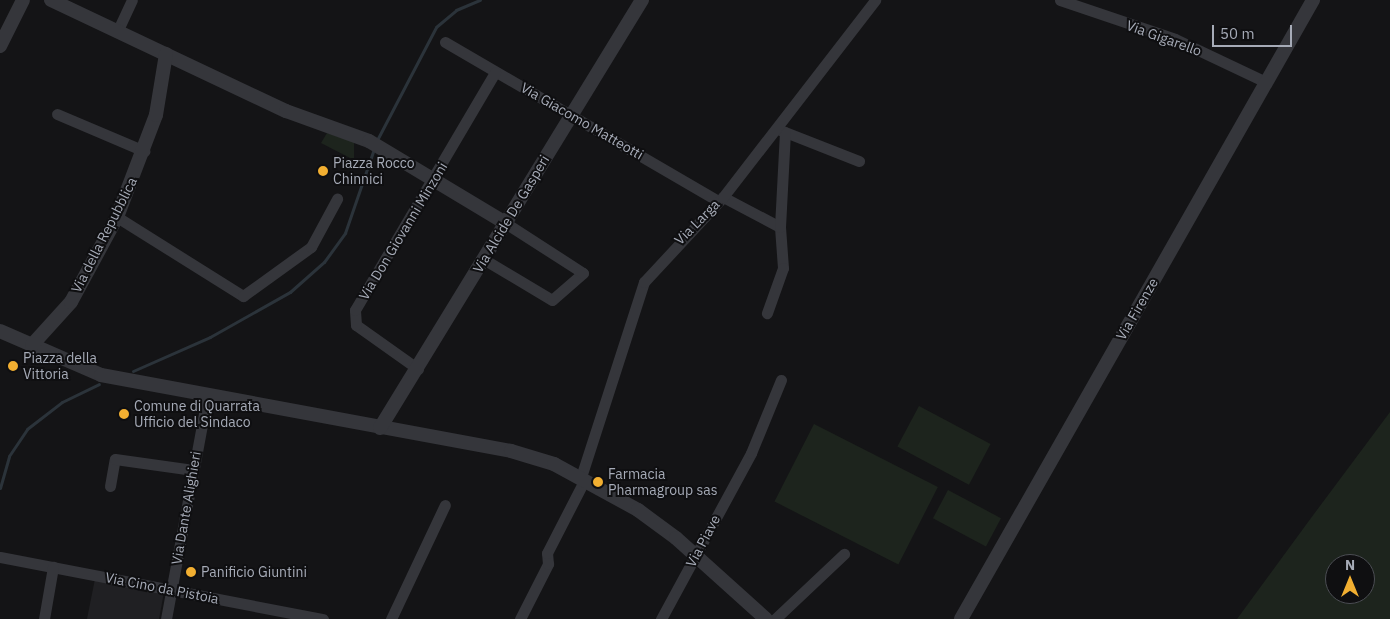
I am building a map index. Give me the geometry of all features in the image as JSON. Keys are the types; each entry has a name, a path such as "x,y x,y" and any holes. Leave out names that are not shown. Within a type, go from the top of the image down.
{"street":[{"path":"0,46 23,0"},
{"path":"51,0 324,126 393,154 584,273 552,300 485,260"},
{"path":"117,32 132,0"},
{"name":"Via Alcide De Gasperi","path":"380,428 507,224 571,112 642,0"},
{"name":"Via Larga","path":"520,619 548,564 546,553 583,478 644,282 721,199 780,130 875,0"},
{"name":"Via Gigarello","path":"1060,0 1175,39 1266,82"},
{"name":"Via Firenze","path":"962,619 1313,0"},
{"name":"Via Giacomo Matteotti","path":"446,42 495,72 571,112 721,199 780,227"},
{"name":"Via della Repubblica","path":"32,345 71,302 116,217 144,151 156,115 166,54"},
{"name":"Via Don Giovanni Minzoni","path":"418,369 356,325 355,310 434,180 495,72"},
{"path":"57,114 144,151"},
{"path":"767,313 783,268 780,227 780,130 859,161"},
{"path":"116,217 243,296 311,247 337,200"},
{"path":"0,331 101,375 207,397 511,450 583,478 638,510 696,554 766,619"},
{"name":"Via Piave","path":"661,619 751,452 781,380"},
{"name":"Via Dante Alighieri","path":"166,619 207,397"},
{"path":"110,486 115,458 193,470"},
{"path":"391,619 446,505"},
{"path":"775,619 844,554"},
{"name":"Via Cino da Pistoia","path":"0,557 323,619"},
{"path":"44,619 53,567"}],"shaded area":[{"path":"327,133 354,142 354,160 321,143"},
{"path":"919,406 991,444 969,485 897,447"},
{"path":"1390,412 1390,619 1237,619 1311,518"},
{"path":"814,424 938,487 898,565 775,502"},
{"path":"948,490 1001,518 986,546 933,518"},
{"path":"95,579 164,592 159,619 87,619"}],"waterway":[{"path":"377,140 436,27 456,10 480,0"},
{"path":"133,371 210,337 290,292 324,262 345,233 374,149"},
{"path":"0,488 9,456 27,429 62,402 99,384"}],"place":[{"name":"Piazza Rocco Chinnici","path":"323,171"},
{"name":"Piazza della Vittoria","path":"13,366"},
{"name":"Comune di Quarrata Ufficio del Sindaco","path":"124,414"},
{"name":"Farmacia Pharmagroup sas","path":"598,482"},
{"name":"Panificio Giuntini","path":"191,572"}]}
